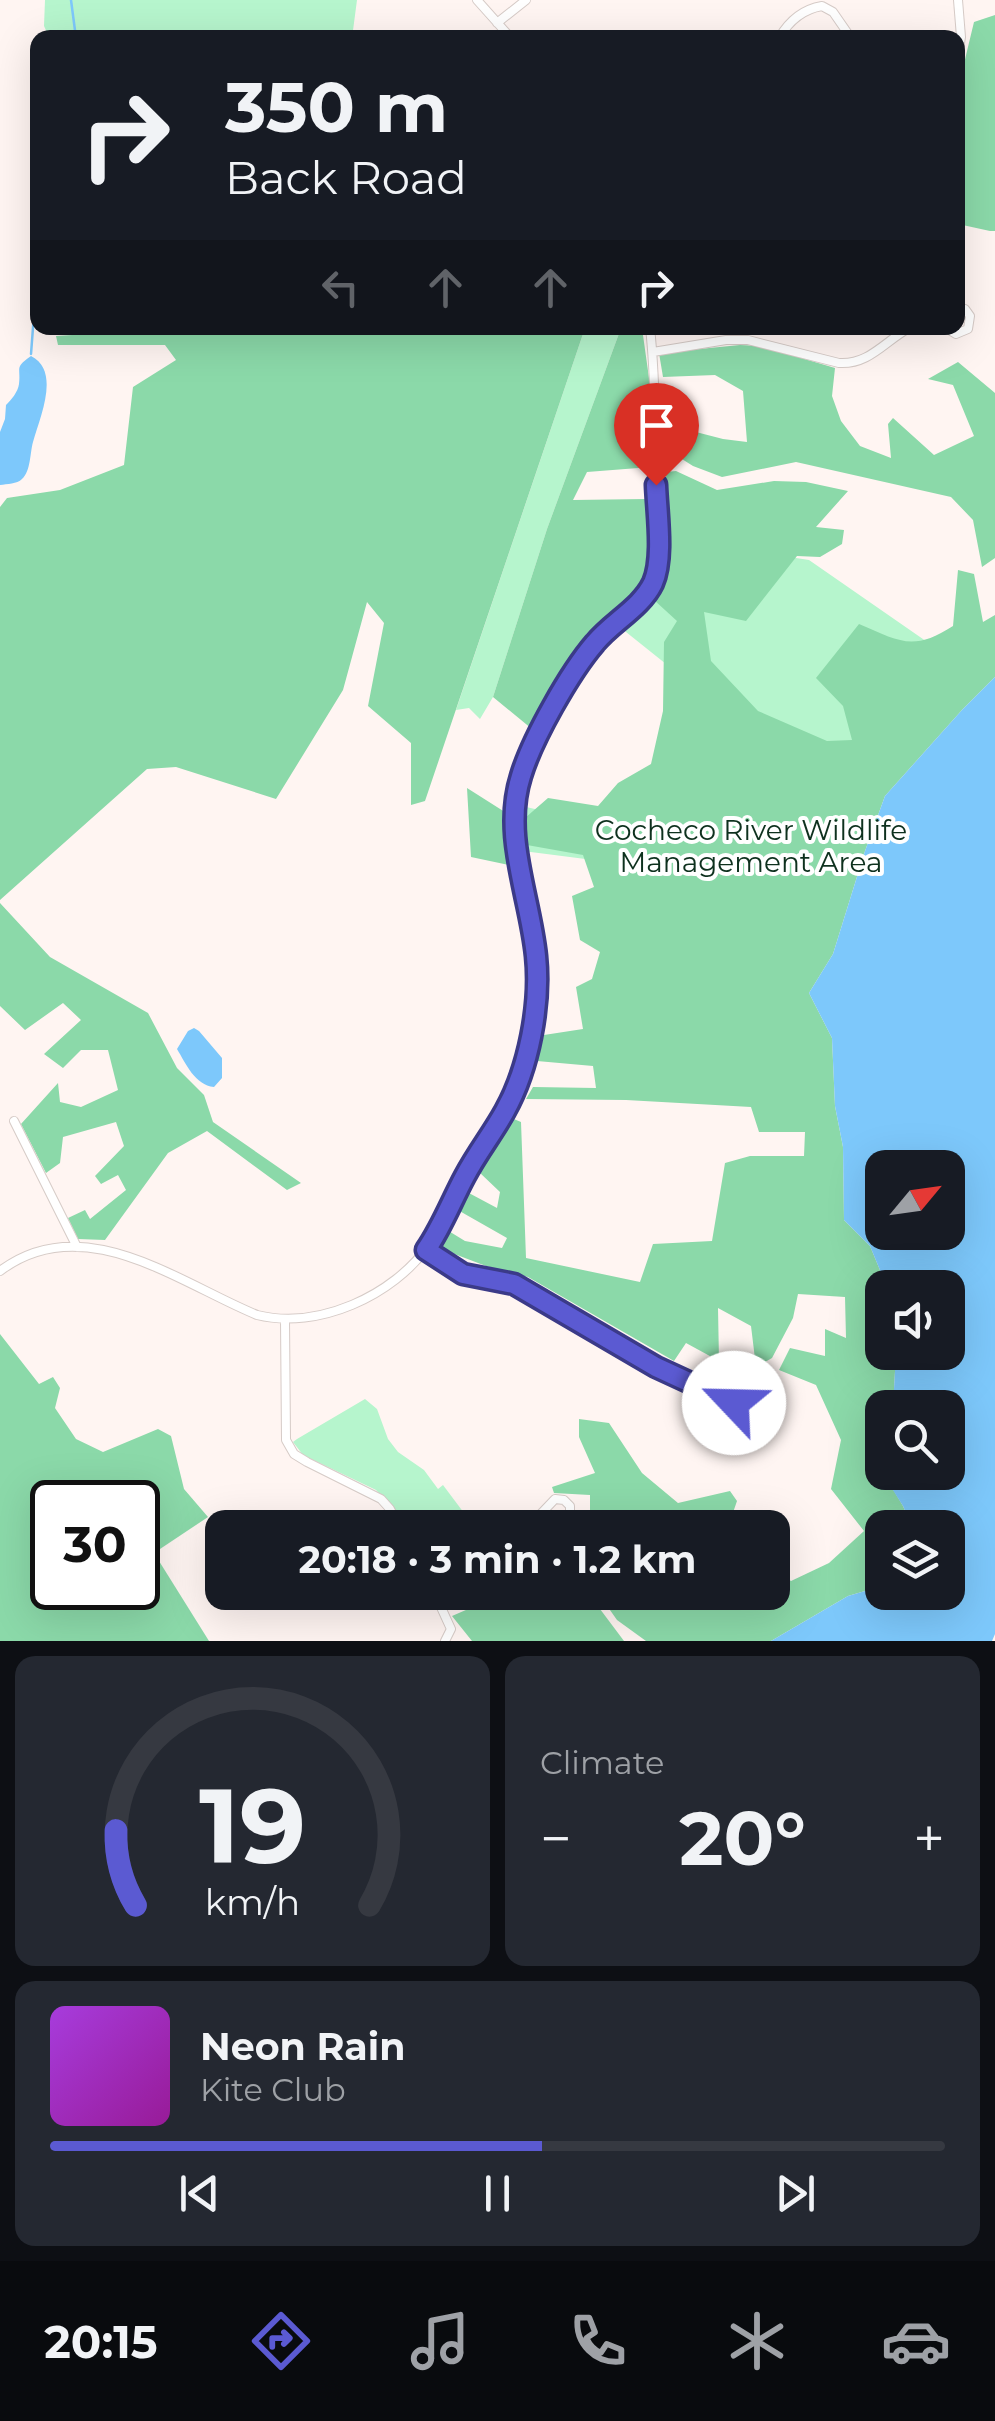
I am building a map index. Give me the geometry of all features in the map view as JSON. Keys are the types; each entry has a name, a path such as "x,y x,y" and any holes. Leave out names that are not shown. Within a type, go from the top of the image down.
{"street":[{"path":"476,0 504,30"},
{"path":"497,22 526,0"},
{"path":"958,0 960,30"},
{"path":"784,30 801,14 822,6 833,12 845,30"},
{"path":"0,1271 23,1256 45,1249 77,1247 138,1260 240,1308 285,1319 324,1315 365,1298 404,1272 426,1250 508,1106 528,1051 537,970 516,850 514,812 520,778 580,662 610,626 640,602 656,572 658,525 651,335"},
{"path":"653,352 748,340 830,361 854,363 900,335"},
{"path":"14,1121 77,1247"},
{"path":"426,1250 463,1274 506,1281 656,1367 721,1397 748,1403 757,1392 756,1382 750,1376 737,1374 729,1380 721,1397"},
{"path":"536,1312 542,1302"},
{"path":"285,1319 286,1440 294,1454 381,1499 391,1510"},
{"path":"555,1499 564,1500 572,1510 564,1524 533,1522 555,1499"},
{"path":"442,1610 451,1629 446,1641"}],"green space":[{"path":"45,0 357,0 353,30 46,30"},
{"path":"995,15 995,231 965,226 965,59 974,22"},
{"path":"583,335 618,335 547,529 493,697 480,719 469,708 456,710"},
{"path":"583,335 425,801 411,805 411,743 368,706 384,623 367,602 343,690 276,799 176,767 147,769 0,900 0,507 7,498 60,490 124,465 133,387 176,360 165,345 58,345 56,336"},
{"path":"618,335 643,335 649,378 651,467 587,472 573,500 646,499 652,545 643,585 612,611 573,658 532,729 493,697 547,529"},
{"path":"760,346 835,368 832,396 841,421 860,446 891,458 888,424 893,418 934,455 974,436 953,385 928,379 958,362 995,393 995,558 982,567 973,520 951,497 796,462 722,477 693,466 666,449 665,424 747,442 743,391 715,375 663,377 659,353"},
{"name":"Cocheco River Wildlife Management Area","path":"676,471 717,490 774,481 806,482 848,491 816,527 844,530 842,544 820,557 797,556 746,621 704,612 711,661 758,711 827,741 852,740 843,706 816,678 859,624 906,641 939,634 953,626 958,570 974,574 983,622 995,615 995,677 885,796 833,954 809,993 832,1038 835,1106 843,1147 844,1220 865,1241 865,1250 872,1250 880,1270 865,1270 865,1370 895,1370 894,1390 865,1390 865,1490 893,1490 905,1510 865,1510 865,1591 848,1596 771,1641 646,1641 610,1610 790,1610 790,1580 829,1563 864,1531 831,1489 841,1440 816,1385 779,1370 790,1348 825,1356 825,1329 846,1338 845,1297 798,1294 793,1318 772,1358 756,1367 751,1326 718,1308 719,1361 686,1343 674,1361 528,1277 436,1247 447,1230 465,1241 502,1248 507,1238 456,1209 467,1192 497,1208 500,1192 479,1172 509,1117 521,1122 526,1258 640,1282 653,1244 712,1241 725,1163 750,1156 804,1156 805,1132 759,1132 751,1107 526,1099 533,1087 596,1088 593,1066 537,1061 544,1035 583,1029 576,987 592,979 600,952 580,940 572,896 594,887 583,855 527,845 525,818 548,798 598,806 618,783 651,764 663,711 664,642 677,621 654,600 667,546 666,472"},
{"path":"665,538 809,560 982,680 640,866 523,851 522,806 624,830 721,708 621,628 643,608 656,589 663,567"},
{"path":"467,788 508,814 513,866 471,857"},
{"path":"0,903 50,957 148,1013 177,1068 204,1095 213,1122 301,1183 287,1190 207,1131 168,1153 105,1240 78,1239 68,1218 85,1210 90,1219 126,1190 118,1175 101,1184 95,1176 124,1146 116,1122 63,1137 60,1163 46,1173 21,1124 58,1083 60,1102 81,1107 118,1090 108,1050 81,1050 63,1068 44,1054 81,1020 63,1003 25,1030 0,1006"},
{"path":"0,1334 39,1384 53,1377 60,1388 55,1408 76,1439 103,1452 158,1429 171,1436 184,1489 205,1514 205,1519 160,1549 160,1480 30,1480 30,1610 160,1610 160,1563 209,1641 0,1641"},
{"path":"365,1399 377,1409 388,1439 398,1452 424,1470 438,1489 443,1485 462,1510 393,1510 376,1490 303,1455 293,1442"},
{"path":"579,1419 609,1423 642,1473 678,1503 730,1491 737,1501 734,1510 590,1510 590,1495 554,1493 552,1487 595,1473 579,1437"},
{"path":"466,1610 601,1610 624,1641 472,1641 452,1616"}],"water":[{"path":"31,356 45,372 43,408 25,476 0,485 0,432 6,405 18,387 20,366"},
{"path":"995,677 995,1634 992,1641 771,1641 848,1596 865,1591 865,1610 965,1610 965,1510 905,1510 893,1490 965,1490 965,1390 894,1390 895,1370 965,1370 965,1270 880,1270 872,1250 965,1250 965,1150 865,1150 865,1241 844,1220 843,1147 835,1106 832,1038 809,993 833,954 885,796"},
{"path":"194,1028 222,1058 222,1078 214,1087 196,1078 177,1049"}],"waterway":[{"path":"71,0 75,30"},
{"path":"31,354 32,335"}],"route":[{"path":"656,485 658,558 652,583 640,602 610,626 580,662 520,778 514,828 537,970 528,1051 508,1106 426,1250 463,1274 514,1284 656,1367 734,1403"}]}
